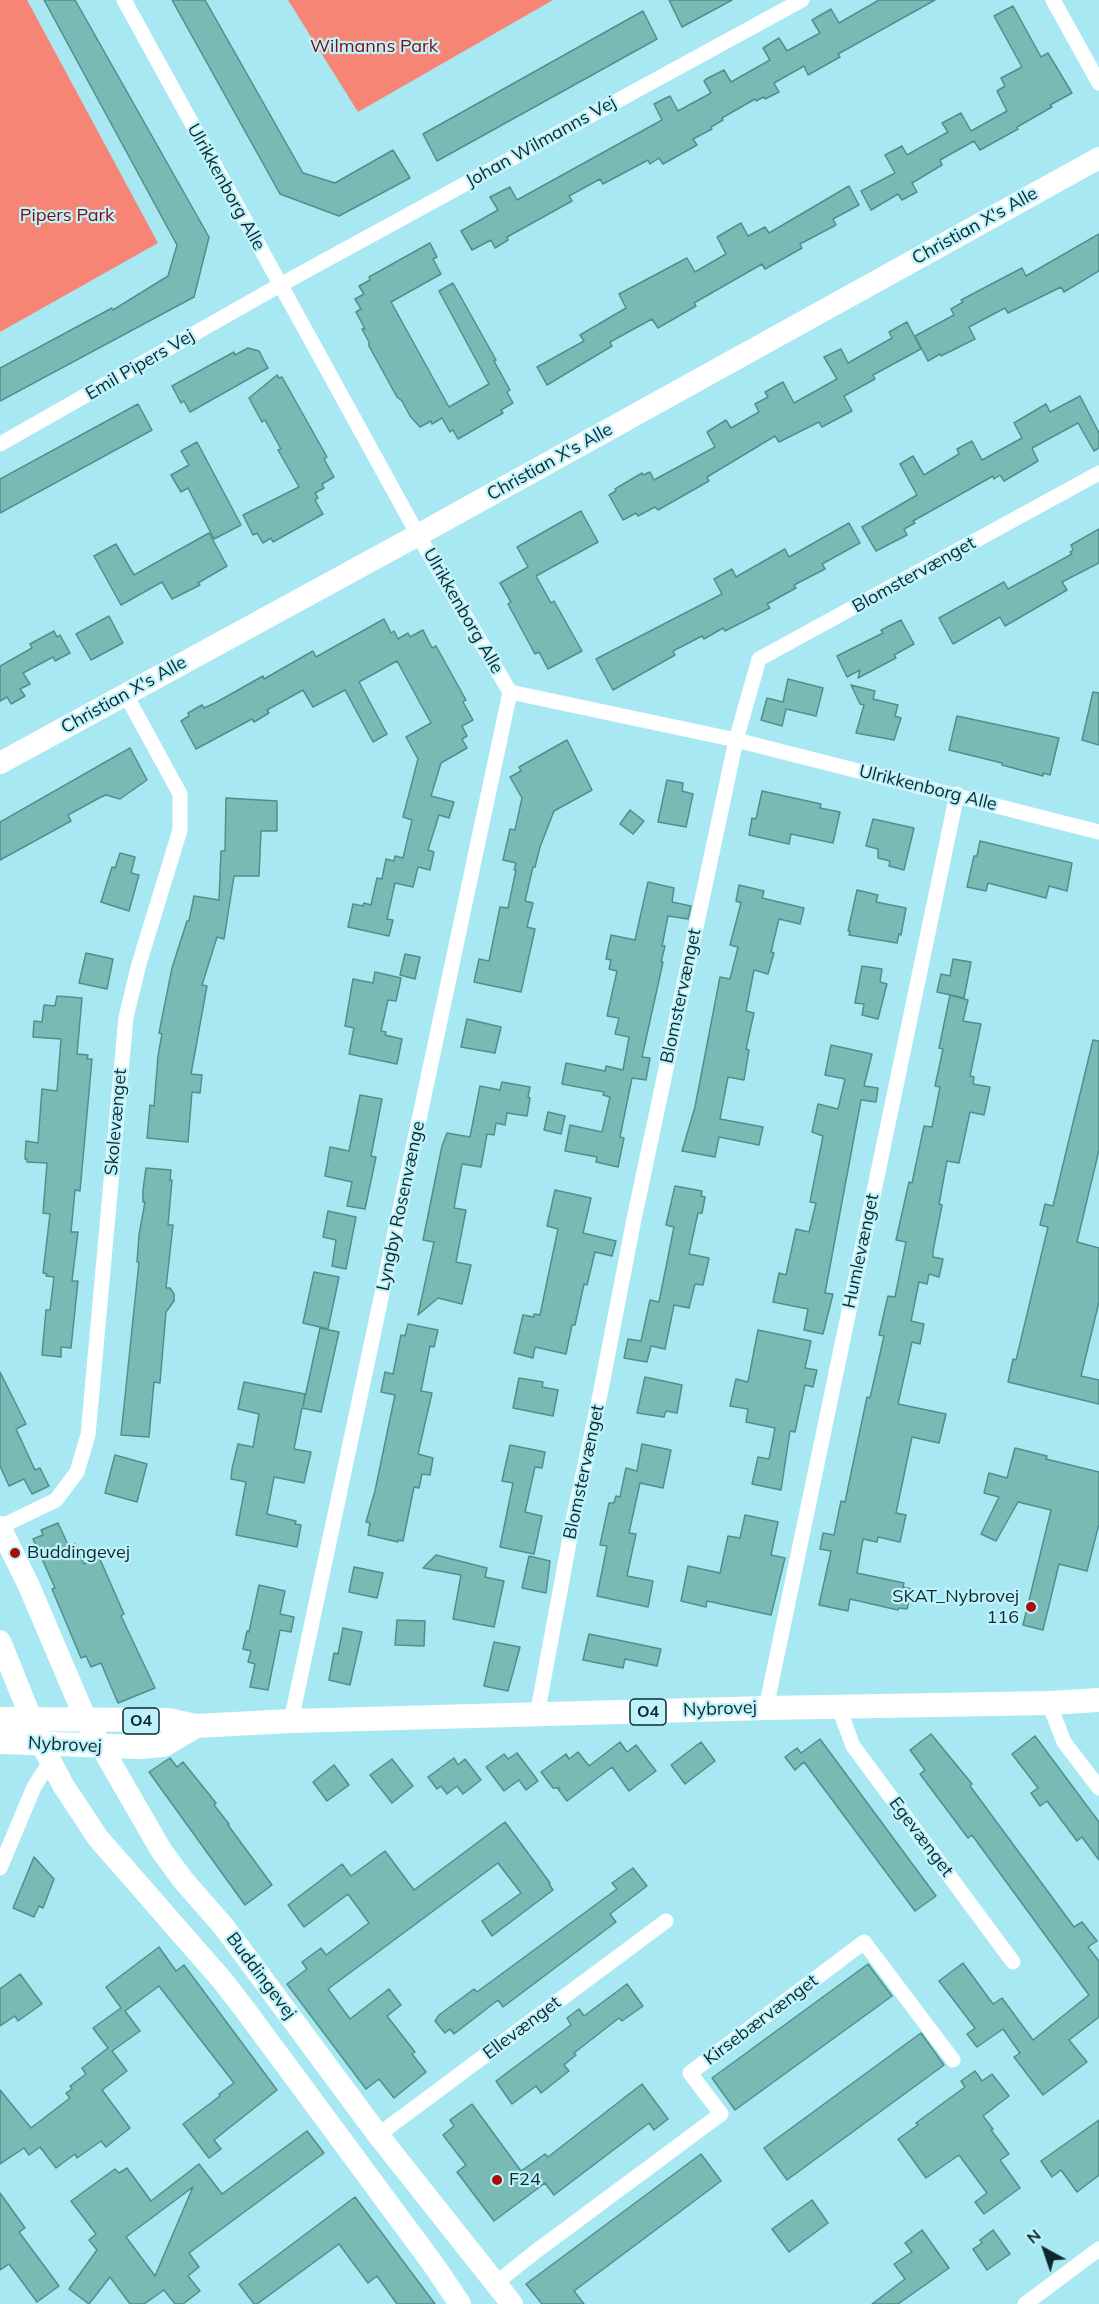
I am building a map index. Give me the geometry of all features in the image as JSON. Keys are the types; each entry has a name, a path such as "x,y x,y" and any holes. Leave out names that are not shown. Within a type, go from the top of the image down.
{"main road":[{"name":"Nybrovej","path":"0,1719 168,1720 196,1726 291,1721 1099,1700"},
{"name":"Nybrovej","path":"0,1742 46,1753 100,1747 164,1745 196,1726"}],"street":[{"name":"Ulrikkenborg Alle","path":"124,0 418,535 510,692 736,740 957,794 1099,832"},
{"name":"Johan Wilmanns Vej","path":"280,285 802,0"},
{"path":"1053,0 1099,83"},
{"name":"Christian X's Alle","path":"0,763 418,535 1099,158"},
{"name":"Emil Pipers Vej","path":"0,444 280,285"},
{"name":"Blomstervænget","path":"537,1715 574,1516 634,1219 736,740 759,659 1099,473"},
{"name":"Lyngby Rosenvænge","path":"291,1721 510,692"},
{"name":"Skolevænget","path":"0,1527 56,1500 77,1472 88,1435 126,1017 139,964 180,830 180,794 126,695"},
{"name":"Humlevænget","path":"766,1708 957,794"},
{"name":"Buddingevej","path":"0,1527 29,1586 86,1720 161,1850 269,1985 378,2135 512,2304"},
{"name":"Buddingevej","path":"0,1641 46,1753 98,1838 222,1980 433,2264 460,2304"},
{"path":"1049,1703 1064,1742 1099,1788"},
{"name":"Egevænget","path":"839,1708 853,1746 1013,1962"},
{"path":"0,1868 46,1753"},
{"name":"Ellevænget","path":"378,2135 666,1921"},
{"name":"Kirsebærvænget","path":"496,2283 721,2114 690,2073 864,1942 953,2060"},
{"path":"1025,2304 1099,2249"}],"green space":[{"name":"Pipers Park","path":"0,0 27,0 158,243 0,332"},
{"name":"Wilmanns Park","path":"288,0 553,0 358,112"}],"building":[{"path":"44,0 75,0 209,237 194,297 0,401 0,368 112,308 113,310 168,276 177,245"},
{"path":"172,0 205,0 303,173 335,183 393,150 410,178 339,216 280,194"},
{"path":"669,0 732,0 682,27"},
{"path":"879,0 935,0 838,54 840,57 808,75 804,66 774,83 779,92 765,99 764,97 756,101 755,99 722,118 723,120 711,127 712,129 693,139 697,145 663,164 659,158 650,164 648,160 603,184 600,179 569,196 572,201 507,237 508,240 495,248 491,240 472,250 461,231 498,210 490,197 510,187 517,200 662,120 654,104 670,96 678,111 711,93 704,81 706,79 724,70 731,82 770,60 763,48 779,38 787,51 820,33 812,20 831,9 839,23"},
{"path":"1013,6 1041,57 1048,53 1072,93 1017,127 1018,129 980,150 974,141 940,160 942,165 912,183 917,192 902,200 898,194 871,210 861,191 895,173 885,155 902,146 907,155 948,132 942,123 961,113 971,131 1007,111 997,91 1005,86 1001,78 1022,67 994,16"},
{"path":"643,11 657,39 437,161 423,134"},
{"path":"849,186 859,205 833,219 836,225 800,244 802,248 765,269 762,264 694,303 696,306 658,328 652,319 610,342 612,346 547,385 537,367 584,341 580,335 626,308 619,294 687,258 695,272 726,254 717,237 741,223 748,236 765,227 769,233"},
{"path":"1099,234 1099,271 1064,292 1061,287 1008,313 1005,308 969,327 975,339 928,361 915,336 954,315 951,309 963,302 961,300 1022,268 1026,276"},
{"path":"430,243 437,257 433,259 441,274 391,302 449,407 489,384 439,291 453,283 496,360 494,361 510,390 507,392 513,403 501,410 503,413 458,439 453,430 450,432 442,418 420,427 410,416 369,346 362,329 365,329 356,312 361,309 355,299 364,294 359,286 370,280 369,277"},
{"path":"907,322 921,349 873,375 875,379 844,396 852,411 822,427 819,422 779,442 775,436 707,477 709,481 658,510 655,507 638,516 636,513 623,520 609,495 616,491 615,489 642,473 643,475 650,472 654,480 715,447 707,432 726,420 731,428 759,412 755,404 768,397 765,392 783,382 794,403 837,379 824,357 841,349 848,363 892,338 889,332"},
{"path":"248,348 259,351 268,368 190,412 184,401 181,403 172,386 234,352 235,355"},
{"path":"277,375 279,378 282,377 327,457 324,459 334,477 322,484 324,488 315,493 318,498 315,500 323,514 273,542 271,538 263,543 257,533 253,535 243,515 299,487 278,450 281,449 265,420 262,422 249,398"},
{"path":"1080,396 1099,433 1099,448 1094,451 1078,423 1032,448 1038,461 1004,481 1000,475 994,479 993,476 913,521 915,523 904,529 907,535 876,551 862,527 917,495 900,464 913,456 924,475 959,454 957,449 972,441 982,460 1022,438 1014,423 1046,404 1050,412"},
{"path":"138,404 152,430 0,513 0,479"},
{"path":"197,442 241,525 214,539 188,488 181,492 171,475 189,465 181,451"},
{"path":"581,511 598,542 536,576 551,603 554,601 582,651 548,669 539,652 535,654 508,604 511,602 500,583 528,567 517,547"},
{"path":"849,523 860,543 822,564 825,569 794,585 796,588 767,604 770,608 725,631 723,628 704,639 702,636 673,651 675,655 613,690 596,659 722,594 714,579 732,569 736,577 785,549 789,557"},
{"path":"1099,529 1099,563 1062,582 1067,590 1005,626 1000,617 953,644 939,618 1004,582 1008,589 1072,554 1071,545"},
{"path":"209,533 227,566 198,583 200,585 172,599 162,582 121,605 94,556 116,544 134,575"},
{"path":"109,616 123,643 91,660 76,634"},
{"path":"384,619 391,633 394,631 398,639 408,633 410,637 423,630 432,648 436,646 466,700 463,702 473,720 462,726 467,736 462,739 467,748 441,763 431,796 454,802 449,818 439,815 428,850 434,852 430,870 418,867 413,887 395,883 387,919 393,920 389,936 348,927 353,904 371,905 377,878 382,879 386,859 394,861 395,856 403,858 412,820 403,817 418,759 406,737 431,723 397,661 359,682 387,734 373,742 345,690 313,707 303,690 267,710 269,713 254,722 252,719 196,749 181,721 189,716 188,713 202,705 204,708 215,703 313,651 316,657"},
{"path":"901,620 914,644 894,655 896,658 858,678 860,670 847,677 837,656 883,633 881,630"},
{"path":"54,631 57,637 60,635 70,653 55,661 53,657 23,673 30,684 20,689 25,696 11,704 7,697 0,701 0,666 32,648 30,644"},
{"path":"788,679 823,688 816,716 786,709 782,726 761,720 767,698 783,702"},
{"path":"851,685 875,691 873,699 898,705 895,716 901,718 894,740 856,733 864,705 860,704"},
{"path":"1093,692 1099,693 1099,745 1082,740"},
{"path":"957,716 1059,738 1050,775 1043,773 1043,776 949,750"},
{"path":"567,740 592,790 554,811 540,847 525,901 533,903 527,927 535,929 521,992 474,982 479,959 489,961 500,907 508,908 516,870 514,870 516,863 503,860 510,829 515,830 522,798 510,777 521,771 519,767"},
{"path":"130,748 147,780 120,799 106,795 101,797 68,815 71,821 0,860 0,822"},
{"path":"667,780 683,783 682,791 693,794 686,827 658,822"},
{"path":"762,791 821,804 820,808 840,812 833,843 791,834 789,844 749,835 752,818 756,819"},
{"path":"226,798 277,801 277,831 261,831 259,876 234,876 224,939 217,937 202,985 207,986 191,1074 202,1075 200,1093 192,1092 188,1142 147,1138 150,1105 154,1106 162,1034 159,1033 172,968 187,921 189,921 194,896 219,900 221,851 225,851"},
{"path":"630,810 644,821 633,834 620,824"},
{"path":"873,819 914,828 904,870 889,866 890,861 878,858 878,849 866,846"},
{"path":"980,841 1072,863 1067,891 1049,886 1046,898 988,883 986,891 967,887"},
{"path":"120,853 135,857 131,873 139,875 129,911 101,902 112,867 115,868"},
{"path":"648,882 674,888 672,902 691,906 688,919 668,916 662,946 665,946 661,962 663,962 642,1057 650,1058 646,1080 632,1078 620,1137 624,1138 618,1167 596,1162 597,1157 565,1151 570,1125 602,1132 610,1097 603,1095 604,1092 562,1084 566,1063 605,1071 606,1066 623,1070 629,1037 615,1034 619,1018 607,1016 617,971 609,969 611,960 606,959 611,935 635,940"},
{"path":"739,885 764,891 762,898 804,908 800,924 779,919 768,974 754,970 746,1011 754,1013 746,1049 749,1050 744,1080 728,1077 720,1119 763,1127 759,1145 719,1137 715,1157 682,1151 695,1107 720,977 730,979 738,947 730,945 741,903 736,901"},
{"path":"857,890 878,895 876,902 906,908 901,935 899,934 897,943 849,935"},
{"path":"86,953 113,959 107,989 79,983"},
{"path":"405,954 420,957 415,979 400,975"},
{"path":"953,959 971,962 964,998 937,992 941,974 950,976"},
{"path":"862,966 882,969 880,982 887,984 878,1019 862,1015 864,1004 855,1003"},
{"path":"375,972 401,978 396,1001 388,1000 381,1031 386,1032 385,1035 402,1039 397,1064 349,1054 354,1028 345,1026 353,979 373,983"},
{"path":"950,995 968,1000 963,1021 981,1024 970,1076 974,1077 973,1084 990,1087 984,1115 970,1112 959,1163 947,1161 939,1204 942,1205 933,1251 933,1257 943,1259 939,1277 929,1274 927,1284 919,1282 911,1321 924,1324 920,1344 912,1342 898,1404 946,1414 939,1443 912,1437 896,1513 906,1515 900,1542 878,1537 877,1542 863,1539 857,1573 904,1583 903,1587 912,1589 907,1609 899,1608 898,1610 850,1599 848,1611 819,1605 831,1551 820,1549 823,1533 834,1535 841,1501 845,1502 867,1397 870,1398 884,1336 879,1335 888,1296 895,1297 906,1242 896,1240 909,1182 912,1183 924,1126 932,1127 940,1087 935,1086 943,1049 939,1048"},
{"path":"57,996 82,998 77,1054 88,1055 87,1059 92,1059 80,1191 75,1190 71,1232 78,1232 72,1281 78,1281 71,1348 61,1347 61,1357 42,1355 46,1310 50,1310 54,1277 43,1273 50,1214 43,1213 47,1163 27,1162 25,1159 26,1141 38,1143 42,1089 57,1091 61,1039 33,1037 34,1021 42,1022 44,1005 55,1006"},
{"path":"467,1019 501,1027 495,1053 461,1047"},
{"path":"1093,1040 1099,1041 1099,1150 1077,1242 1099,1248 1099,1302 1081,1376 1099,1380 1099,1404 1008,1382 1013,1359 1016,1360 1048,1227 1040,1225 1045,1204 1053,1206"},
{"path":"831,1045 872,1054 864,1086 878,1088 876,1102 861,1100 825,1293 833,1294 823,1334 804,1330 808,1309 773,1302 779,1273 786,1275 796,1229 809,1232 816,1203 810,1202 823,1136 812,1132 818,1104 838,1109 845,1079 825,1075"},
{"path":"502,1082 530,1087 527,1116 507,1113 505,1125 496,1123 494,1135 487,1134 481,1167 462,1164 454,1208 466,1210 456,1262 471,1265 462,1304 438,1298 418,1315 434,1242 423,1240 442,1146 447,1133 470,1137 480,1086 500,1090"},
{"path":"360,1095 382,1099 371,1156 376,1157 365,1209 347,1206 352,1182 325,1176 330,1147 349,1151"},
{"path":"548,1112 565,1116 561,1134 544,1130"},
{"path":"146,1168 171,1170 168,1225 173,1225 166,1288 170,1288 174,1294 174,1301 166,1312 160,1383 154,1382 149,1437 121,1435 139,1262 137,1262 139,1235 145,1202 143,1202 143,1190"},
{"path":"675,1186 702,1191 701,1196 705,1197 702,1213 698,1213 689,1254 709,1258 703,1285 695,1284 689,1308 674,1305 665,1349 651,1346 647,1362 624,1358 628,1339 641,1341 650,1300 659,1302 674,1227 666,1225"},
{"path":"555,1190 591,1198 583,1233 616,1241 612,1256 595,1252 587,1285 584,1284 575,1325 572,1325 566,1354 535,1347 533,1358 514,1353 523,1315 534,1317 534,1314 540,1315 558,1229 547,1226"},
{"path":"328,1211 356,1217 346,1269 332,1266 336,1240 323,1237"},
{"path":"314,1272 339,1277 328,1329 303,1323"},
{"path":"408,1324 438,1330 434,1347 430,1346 421,1391 432,1393 418,1454 433,1458 430,1475 422,1474 419,1488 414,1487 403,1541 398,1540 398,1542 368,1535 370,1523 366,1522 375,1491 395,1395 381,1392 385,1372 393,1374 401,1335 405,1336"},
{"path":"320,1328 339,1332 321,1412 302,1408 294,1449 311,1452 304,1483 274,1477 267,1514 296,1521 295,1524 301,1525 297,1547 236,1535 246,1482 231,1479 232,1469 238,1444 253,1447 259,1414 238,1409 244,1382 305,1394 303,1406"},
{"path":"758,1330 811,1341 805,1368 817,1370 813,1387 805,1385 795,1432 790,1431 781,1490 752,1484 758,1457 769,1459 775,1428 746,1422 748,1409 730,1406 736,1379 748,1382"},
{"path":"0,1372 26,1424 16,1429 35,1470 40,1468 49,1486 32,1494 24,1479 9,1486 0,1466"},
{"path":"645,1377 682,1385 677,1413 666,1411 664,1417 637,1413"},
{"path":"519,1378 543,1382 542,1387 558,1390 553,1416 513,1408"},
{"path":"642,1444 671,1450 663,1488 640,1483 629,1533 636,1534 627,1576 653,1581 648,1607 597,1596 607,1546 600,1545 609,1503 614,1503 616,1496 620,1497 626,1468 637,1471"},
{"path":"510,1445 545,1452 542,1468 535,1467 525,1512 542,1516 534,1554 500,1547 513,1483 502,1481"},
{"path":"1015,1448 1047,1456 1046,1459 1099,1472 1099,1524 1087,1571 1059,1564 1043,1630 1023,1625 1051,1510 1018,1502 996,1541 981,1534 999,1497 984,1493 989,1473 1007,1478"},
{"path":"115,1455 147,1464 137,1502 105,1493"},
{"path":"745,1515 778,1522 771,1555 785,1558 771,1615 707,1601 706,1607 681,1601 688,1566 720,1573 728,1536 740,1538"},
{"path":"58,1523 69,1547 75,1544 84,1564 99,1557 124,1614 121,1616 155,1688 118,1703 101,1663 91,1667 86,1656 81,1658 52,1589 55,1588 33,1539 43,1535 41,1530"},
{"path":"436,1555 487,1568 485,1577 504,1581 494,1627 453,1619 461,1575 423,1568"},
{"path":"529,1556 550,1561 546,1593 522,1588"},
{"path":"354,1567 383,1573 377,1598 349,1592"},
{"path":"259,1585 285,1591 280,1614 294,1617 291,1632 280,1630 268,1690 250,1687 255,1664 248,1662 251,1651 243,1649"},
{"path":"397,1620 425,1621 424,1646 395,1645"},
{"path":"343,1628 362,1632 350,1685 329,1680 334,1653 338,1654"},
{"path":"589,1634 661,1649 657,1666 625,1659 623,1668 583,1660"},
{"path":"494,1642 520,1647 508,1691 484,1686"},
{"path":"931,1734 972,1784 970,1786 1074,1927 1082,1922 1097,1941 1088,1947 1099,1961 1099,2017 1069,2040 1087,2062 1043,2095 1014,2057 1020,2053 1003,2029 977,2047 967,2034 975,2028 939,1981 963,1963 993,2004 1002,1998 1033,2040 1089,1995 972,1835 968,1838 920,1774 925,1770 910,1750"},
{"path":"1035,1736 1099,1822 1099,1860 1082,1837 1077,1841 1047,1801 1040,1806 1031,1793 1038,1788 1012,1754"},
{"path":"820,1739 936,1896 915,1911 804,1762 795,1770 785,1757 797,1748 801,1753"},
{"path":"620,1742 627,1752 636,1745 656,1771 629,1791 612,1767 567,1801 558,1789 560,1788 553,1788 541,1772 566,1754 569,1759 578,1752 589,1766"},
{"path":"701,1742 715,1761 685,1784 671,1765"},
{"path":"517,1753 538,1781 526,1790 519,1780 504,1791 486,1767 504,1754 508,1759"},
{"path":"170,1758 177,1767 183,1762 216,1803 214,1805 272,1885 245,1905 149,1772"},
{"path":"454,1758 458,1765 465,1759 481,1780 463,1794 457,1786 447,1794 441,1786 437,1789 428,1777"},
{"path":"392,1759 413,1786 392,1803 370,1775"},
{"path":"334,1765 349,1785 327,1801 313,1782"},
{"path":"505,1822 553,1890 492,1936 482,1921 521,1893 498,1863 328,1989 350,2019 389,1989 401,2005 387,2016 415,2052 412,2054 426,2072 394,2098 379,2079 366,2089 287,1984 307,1969 302,1962 321,1948 326,1955 369,1923 348,1894 304,1927 288,1905 342,1864 351,1876 385,1851 414,1890"},
{"path":"34,1857 54,1879 43,1908 39,1906 34,1917 13,1908"},
{"path":"633,1868 647,1886 610,1914 616,1922 503,2007 498,2000 454,2034 450,2029 445,2033 435,2021 439,2015 474,1989 477,1992 617,1889 612,1883"},
{"path":"159,1947 176,1971 184,1965 277,2090 214,2140 221,2149 209,2158 183,2124 234,2083 159,1986 125,2011 140,2031 112,2051 127,2071 102,2090 130,2128 106,2147 101,2141 77,2158 75,2154 56,2168 40,2147 29,2155 24,2148 0,2164 0,2090 31,2128 70,2098 66,2093 72,2089 70,2086 86,2074 82,2068 108,2048 93,2028 121,2008 106,1987"},
{"path":"868,1964 892,1996 735,2110 712,2078"},
{"path":"20,1974 42,2004 18,2021 15,2016 0,2026 0,1989"},
{"path":"627,1984 643,2006 622,2021 619,2018 574,2053 576,2055 564,2065 569,2071 541,2093 536,2086 512,2104 496,2081 571,2025 567,2018 579,2009 584,2016"},
{"path":"921,2033 944,2065 787,2180 764,2148"},
{"path":"975,2071 982,2081 992,2074 1009,2096 983,2116 1009,2154 1000,2160 1020,2188 984,2214 975,2202 987,2193 959,2155 926,2178 898,2139 965,2087 961,2081"},
{"path":"642,2084 668,2119 654,2130 649,2123 554,2195 545,2183 494,2221 457,2172 466,2165 443,2135 454,2126 450,2120 472,2104 521,2171 545,2154 548,2157"},
{"path":"1099,2120 1099,2175 1077,2192 1061,2170 1052,2177 1041,2161"},
{"path":"307,2131 324,2153 189,2253 199,2267 188,2276 200,2291 183,2304 175,2304 164,2290 144,2304 130,2304 110,2277 89,2304 69,2289 97,2250 89,2240 96,2234 71,2201 115,2169 119,2173 127,2168 151,2201 199,2164 222,2194","holes":["193,2187 155,2276 126,2237"]},
{"path":"701,2154 721,2181 574,2291 584,2304 542,2304 526,2284"},
{"path":"0,2193 25,2228 19,2232 59,2286 37,2302 9,2264 0,2270"},
{"path":"355,2197 435,2304 397,2304 377,2276 368,2283 339,2244 254,2304 239,2284"},
{"path":"812,2200 828,2223 789,2252 772,2229"},
{"path":"922,2230 949,2268 898,2304 872,2304 905,2279 894,2264 912,2252 905,2243"},
{"path":"993,2230 1010,2254 987,2270 973,2249 982,2243 980,2240"}],"place":[{"name":"Buddingevej","path":"15,1553"},
{"name":"SKAT_Nybrovej 116","path":"1031,1607"},
{"name":"F24","path":"497,2180"}]}
